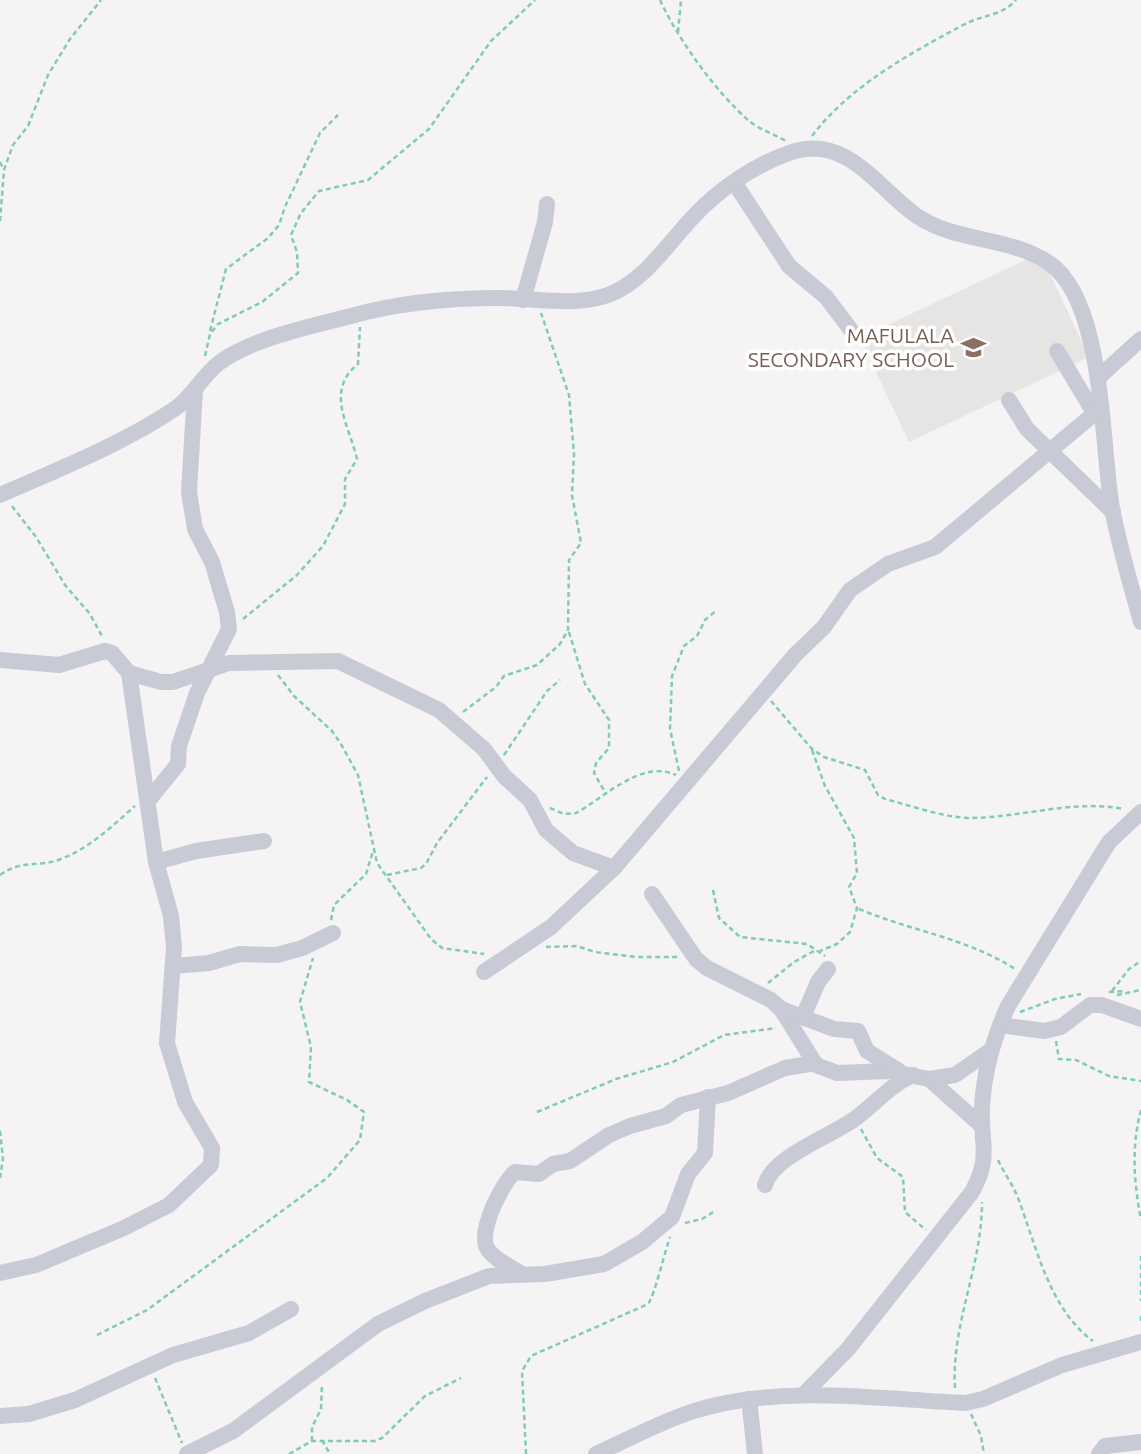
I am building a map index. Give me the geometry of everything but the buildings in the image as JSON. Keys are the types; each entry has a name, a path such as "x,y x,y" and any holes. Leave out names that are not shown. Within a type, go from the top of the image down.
{"street":[{"path":"5,500 179,406 195,390 206,373 248,346 368,312 471,300 593,299 622,289 696,213 734,182 785,154 802,149 836,151 850,159 914,214 962,236 1018,248 1046,261 1062,276 1075,298 1091,341 1099,377 1098,410 1113,512 1141,621"},
{"path":"734,182 789,266 826,297 854,334"},
{"path":"529,300 547,204"},
{"path":"1099,377 1141,340"},
{"path":"1056,351 1098,410"},
{"path":"147,799 178,764 179,746 197,693 229,629 228,612 212,562 195,529 189,492 195,390"},
{"path":"1009,400 1027,429 1113,512"},
{"path":"484,972 568,912 614,868 795,655 830,620 850,590 888,565 935,547 1047,450 1098,410"},
{"path":"0,660 59,665 80,661 98,652 112,653 129,673 156,862 171,916 174,966 167,1042 185,1102 212,1148 211,1165 169,1205 36,1265 0,1273"},
{"path":"129,673 161,682 173,682 209,668 259,660 338,661 364,676 425,701 452,721 484,750 533,805 542,827 573,853 614,868"},
{"path":"803,1395 848,1349 972,1192 980,1178 985,1156 982,1126 990,1050 1002,1020 1109,842 1136,811"},
{"path":"156,862 196,852 264,841"},
{"path":"652,894 696,959 723,978 781,1009 798,1022 858,1031 867,1051 907,1074"},
{"path":"174,966 209,963 240,954 277,954 318,942 333,933"},
{"path":"828,969 818,982 798,1022 815,1063 824,1070 837,1073 907,1074 929,1079 955,1075 990,1050"},
{"path":"1002,1020 1024,1030 1055,1028 1090,1005 1102,1005 1141,1019"},
{"path":"522,1274 497,1258 487,1248 485,1238 494,1205 509,1177 523,1171 539,1174 553,1164 565,1163 580,1155 609,1135 708,1097 727,1093 785,1068 815,1063"},
{"path":"765,1185 775,1169 797,1152 855,1118 907,1074"},
{"path":"929,1079 982,1126"},
{"path":"186,1452 233,1431 378,1324 425,1301 489,1276 545,1274 604,1264 662,1227 680,1204 688,1174 705,1153 708,1097"},
{"path":"0,1416 29,1414 75,1401 195,1347 249,1334 292,1309"},
{"path":"596,1454 668,1420 749,1399 803,1395 965,1403 983,1399 1062,1365 1141,1342"},
{"path":"749,1399 755,1454"},
{"path":"1099,1454 1105,1446 1141,1442"}],"path":[{"path":"0,221 4,170 13,145 28,126 48,75 70,39 101,0"},
{"path":"209,334 218,324 262,302 298,273 299,262 291,235 312,197 332,186 368,180 419,138 429,129 491,41 535,0"},
{"path":"660,0 702,67 749,121 802,149 820,125 861,86 962,25 1000,13 1016,0"},
{"path":"678,32 681,0"},
{"path":"206,373 209,334 226,269 268,238 279,225 320,132 338,115"},
{"path":"0,162 4,170"},
{"path":"529,300 569,395 574,453 572,495 581,542 569,560 568,630 585,684 609,720 609,748 596,763 594,773 606,794"},
{"path":"224,642 250,611 297,575 323,546 345,504 345,479 357,459 340,410 340,394 348,374 358,365 359,327 368,312"},
{"path":"5,500 17,510 65,585 90,614 112,653"},
{"path":"533,805 564,814 576,813 648,772 671,773 679,778 670,729 672,676 684,646 717,610"},
{"path":"452,721 496,687 504,676 545,659 568,630"},
{"path":"259,660 284,681 294,696 327,726 341,744 358,775 370,820 373,851 386,876 431,939 442,948 462,949 473,954 519,948 577,946 596,952 636,957 696,959"},
{"path":"386,876 421,868 426,864 437,843 547,691 560,680"},
{"path":"765,693 812,749 824,757 864,770 878,795 885,799 956,817 1038,813 1093,805 1136,811"},
{"path":"812,749 825,786 854,838 858,873 849,893 857,908 919,932 967,943 1026,976"},
{"path":"0,875 19,864 45,863 73,854 106,835 147,799"},
{"path":"333,933 331,916 334,905 362,880 373,851"},
{"path":"713,890 719,918 740,937 802,943 818,951 828,961 828,969"},
{"path":"754,993 794,962 846,937 857,908"},
{"path":"97,1335 147,1310 275,1217 327,1178 360,1140 364,1112 347,1100 309,1082 311,1047 300,1002 318,942"},
{"path":"1111,992 1129,969 1141,961"},
{"path":"1098,993 1141,990"},
{"path":"1113,998 1126,991"},
{"path":"1002,1020 1085,993"},
{"path":"537,1112 616,1079 673,1062 724,1035 798,1022"},
{"path":"1055,1028 1059,1059 1076,1060 1109,1076 1141,1081"},
{"path":"1141,1110 1135,1139 1134,1174 1141,1220"},
{"path":"855,1118 877,1158 904,1177 905,1212 926,1231 932,1242"},
{"path":"0,1131 3,1159 0,1178"},
{"path":"985,1156 998,1158 1013,1186 1044,1268 1067,1312 1088,1337 1107,1351"},
{"path":"980,1178 982,1215 979,1247 955,1353 955,1388 976,1423 985,1454"},
{"path":"526,1454 522,1371 531,1356 648,1304 654,1297 657,1274 671,1236 690,1220 702,1219 715,1211"},
{"path":"1141,1256 1141,1301"},
{"path":"1141,1316 1141,1323"},
{"path":"150,1365 186,1452"},
{"path":"313,1441 312,1427 321,1409 322,1365"},
{"path":"289,1454 313,1441 375,1441 382,1438 425,1396 461,1378"},
{"path":"322,1440 330,1454"}],"shaded area":[{"name":"MAFULALA SECONDARY SCHOOL","path":"1040,253 1089,357 909,442 860,338"}],"place":[{"name":"MAFULALA SECONDARY SCHOOL","path":"974,348"}]}
